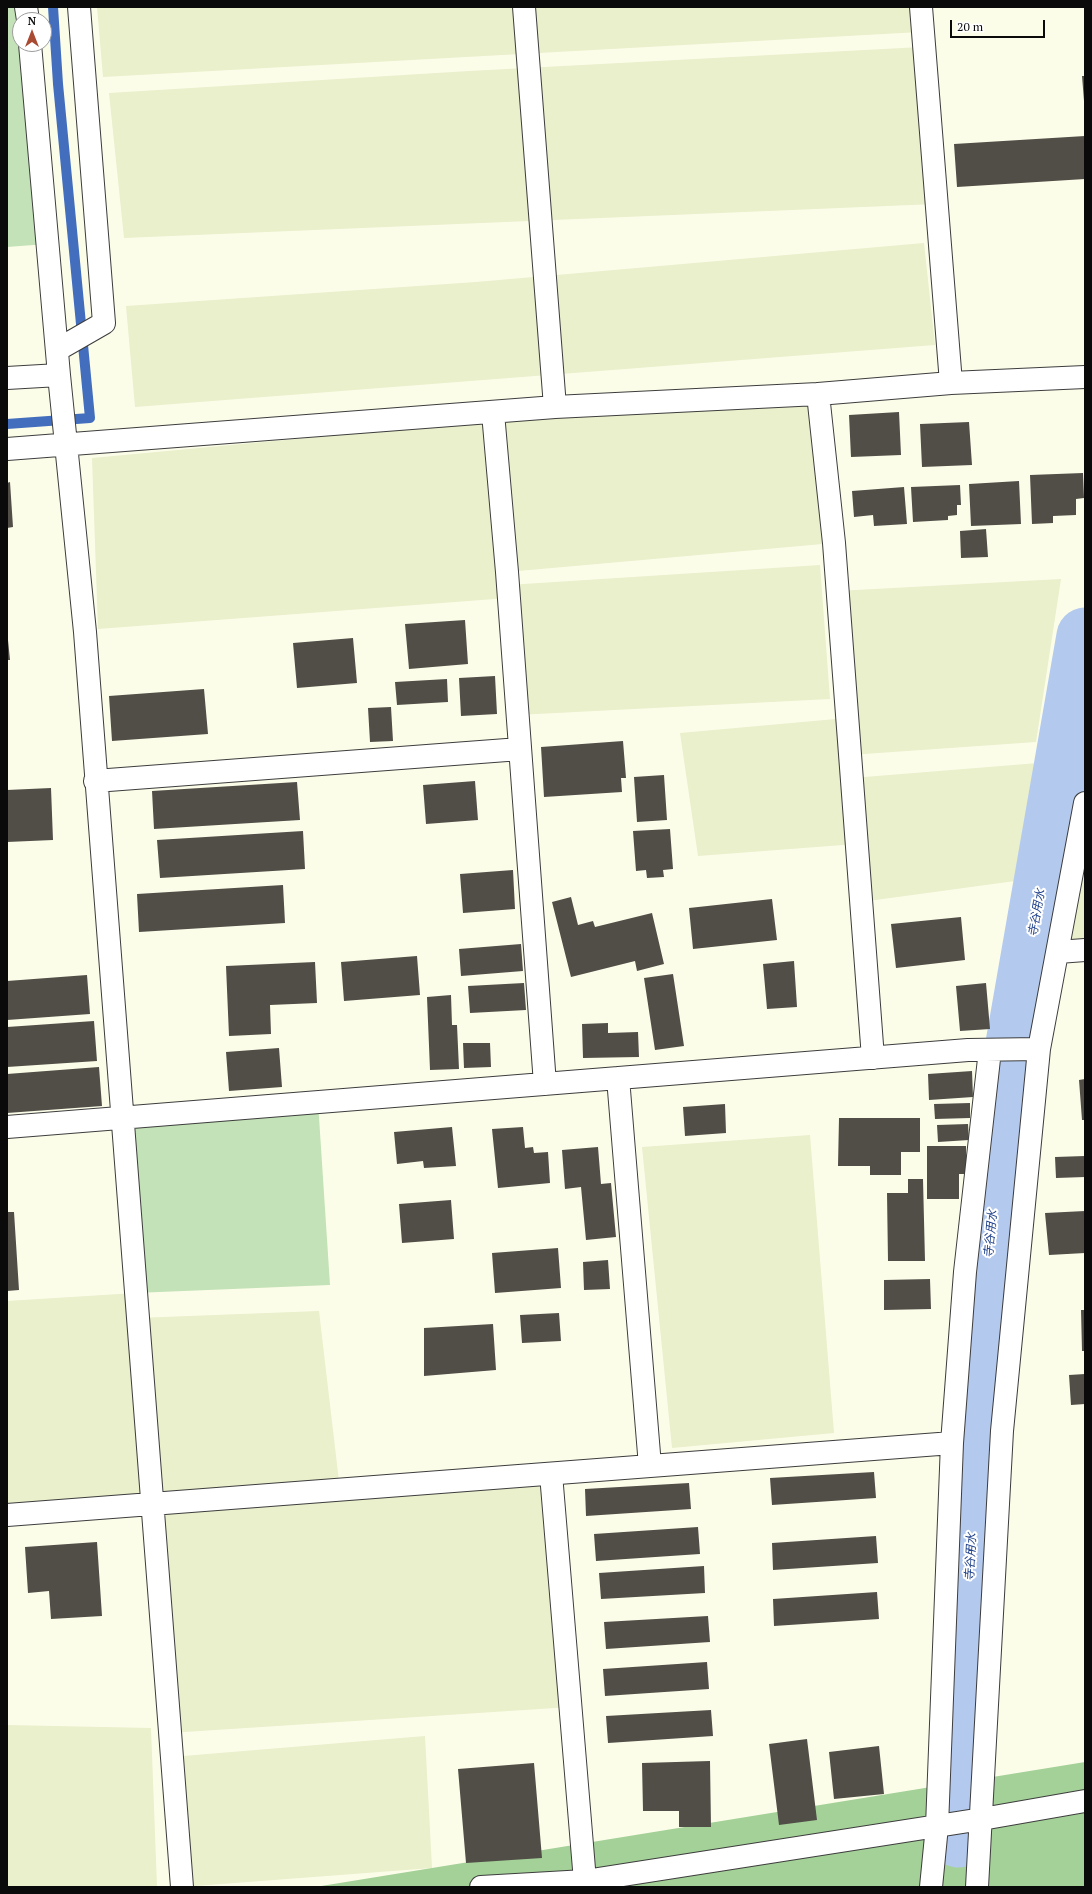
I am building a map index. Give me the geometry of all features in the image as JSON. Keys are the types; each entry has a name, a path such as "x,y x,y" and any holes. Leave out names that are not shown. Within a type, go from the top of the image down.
{"street":[{"path":"57,350 104,323 79,7"},
{"path":"524,7 555,407"},
{"path":"921,7 951,383"},
{"path":"31,52 59,375 85,632 121,1118 182,1887"},
{"path":"7,378 59,375"},
{"path":"7,449 493,413 555,407 818,394 951,383 1085,377"},
{"path":"818,394 834,543 873,1058"},
{"path":"493,413 545,1084"},
{"path":"95,781 520,749"},
{"path":"977,1887 982,1819 1002,1431 1039,1049 1085,803"},
{"path":"1058,952 1085,950"},
{"path":"7,1127 873,1058 990,1050 1039,1049"},
{"path":"931,1887 937,1826 952,1443 965,1272 990,1050"},
{"path":"618,1078 650,1466"},
{"path":"7,1515 952,1443"},
{"path":"551,1474 586,1881"},
{"path":"481,1887 586,1881 982,1819 1085,1801"}],"green space":[{"path":"7,7 26,7 24,12 12,12 12,52 21,52 47,244 7,247"},
{"path":"97,7 918,7 920,32 103,77"},
{"path":"921,47 935,204 124,238 109,93 469,71"},
{"path":"924,243 935,345 135,407 126,306 476,282"},
{"path":"818,394 834,543 507,572 508,585 820,565 830,699 517,715 508,598 98,629 92,458 414,428"},
{"path":"1061,579 1036,742 850,755 852,778 1038,763 1015,881 861,902 856,844 698,856 680,733 847,718 837,591"},
{"path":"1085,803 1085,949 1058,952"},
{"path":"318,1102 330,1285 135,1293 121,1118"},
{"path":"810,1135 834,1433 672,1448 642,1147"},
{"path":"135,1293 137,1318 319,1311 340,1490 551,1474 571,1707 169,1733 162,1504 7,1504 7,1301"},
{"path":"7,1725 151,1728 157,1887 7,1887"},
{"path":"425,1736 432,1868 182,1887 171,1757"},
{"path":"1085,1762 1085,1887 315,1887 432,1868"}],"building":[{"path":"1082,76 1085,76 1085,101 1084,101"},
{"path":"1085,136 1085,179 957,187 954,144"},
{"path":"899,412 901,455 851,457 849,415"},
{"path":"969,422 972,465 922,467 920,424"},
{"path":"1083,473 1084,498 1076,499 1076,515 1053,516 1053,523 1032,524 1030,475"},
{"path":"1019,481 1021,524 971,526 969,484"},
{"path":"10,482 13,527 7,528 7,483"},
{"path":"960,485 961,505 957,505 957,515 948,516 948,520 913,522 911,487"},
{"path":"904,487 907,524 874,526 873,515 854,517 852,491"},
{"path":"986,529 988,557 961,558 960,531"},
{"path":"465,620 468,664 409,669 405,624"},
{"path":"7,630 10,660 7,660"},
{"path":"353,638 357,683 297,688 293,643"},
{"path":"495,676 497,714 461,716 459,678"},
{"path":"447,679 448,702 397,705 395,682"},
{"path":"204,689 208,734 112,741 109,696"},
{"path":"391,707 393,741 370,742 368,708"},
{"path":"623,741 626,778 621,778 622,792 544,797 541,747"},
{"path":"664,775 667,820 637,822 634,777"},
{"path":"475,781 478,820 426,824 423,785"},
{"path":"297,782 300,820 154,829 152,791"},
{"path":"51,788 53,840 7,842 7,790"},
{"path":"670,829 673,869 663,870 664,877 647,878 646,870 636,871 633,831"},
{"path":"303,831 305,869 160,878 157,840"},
{"path":"513,870 515,909 463,913 460,874"},
{"path":"283,885 285,923 139,932 137,894"},
{"path":"571,897 578,925 593,921 595,927 652,913 664,964 637,971 635,961 571,977 552,902"},
{"path":"772,899 777,940 693,949 689,908"},
{"path":"961,917 965,960 896,968 891,924"},
{"path":"521,944 523,971 461,976 459,949"},
{"path":"417,956 420,995 344,1001 341,962"},
{"path":"794,961 797,1007 767,1009 763,964"},
{"path":"315,962 317,1003 270,1005 271,1034 229,1036 226,966"},
{"path":"673,974 684,1046 655,1050 644,978"},
{"path":"87,975 90,1014 7,1020 7,981"},
{"path":"524,983 526,1010 470,1013 468,986"},
{"path":"986,983 990,1029 960,1031 956,986"},
{"path":"451,995 452,1025 457,1025 459,1069 430,1070 427,997"},
{"path":"94,1021 97,1061 7,1067 7,1027"},
{"path":"608,1023 608,1033 638,1032 639,1057 583,1058 582,1024"},
{"path":"463,1043 490,1043 491,1067 464,1068"},
{"path":"279,1048 282,1087 229,1091 226,1052"},
{"path":"99,1067 102,1106 7,1113 7,1074"},
{"path":"972,1071 973,1097 929,1100 928,1074"},
{"path":"1085,1079 1085,1120 1082,1120 1079,1080"},
{"path":"970,1103 970,1118 935,1119 934,1104"},
{"path":"725,1104 726,1133 685,1136 683,1107"},
{"path":"839,1118 920,1118 920,1152 901,1152 901,1175 870,1175 870,1166 838,1166"},
{"path":"968,1124 969,1140 938,1142 937,1125"},
{"path":"452,1127 456,1166 424,1168 423,1161 397,1164 394,1132"},
{"path":"523,1127 525,1148 533,1147 534,1153 548,1152 550,1183 498,1188 492,1129"},
{"path":"927,1146 966,1146 966,1174 959,1174 959,1199 927,1199"},
{"path":"598,1147 601,1184 611,1183 616,1237 586,1240 581,1187 565,1189 562,1150"},
{"path":"1085,1156 1085,1177 1056,1178 1055,1157"},
{"path":"908,1179 923,1179 925,1261 888,1261 887,1193 908,1193"},
{"path":"451,1200 454,1239 402,1243 399,1204"},
{"path":"1085,1211 1085,1253 1049,1255 1045,1213"},
{"path":"7,1212 14,1212 19,1290 7,1291"},
{"path":"558,1248 561,1288 495,1293 492,1253"},
{"path":"608,1260 610,1289 584,1290 583,1262"},
{"path":"930,1279 931,1309 884,1310 884,1280"},
{"path":"1081,1310 1085,1310 1085,1351 1082,1351"},
{"path":"559,1313 561,1341 522,1343 520,1315"},
{"path":"493,1324 496,1370 424,1376 424,1328"},
{"path":"1085,1374 1085,1404 1071,1405 1069,1375"},
{"path":"874,1472 876,1498 772,1505 770,1478"},
{"path":"689,1483 691,1509 586,1516 585,1489"},
{"path":"698,1527 700,1554 596,1561 594,1534"},
{"path":"876,1536 878,1563 773,1570 772,1543"},
{"path":"97,1542 102,1616 51,1619 49,1591 28,1593 25,1547"},
{"path":"704,1566 705,1593 601,1599 599,1573"},
{"path":"877,1592 879,1619 774,1626 773,1599"},
{"path":"708,1616 710,1642 606,1649 604,1622"},
{"path":"707,1662 709,1689 605,1696 603,1669"},
{"path":"711,1710 713,1736 608,1743 606,1716"},
{"path":"807,1739 817,1820 779,1825 769,1744"},
{"path":"879,1746 884,1794 834,1799 829,1752"},
{"path":"710,1761 711,1827 679,1827 679,1811 643,1811 642,1763"},
{"path":"534,1763 542,1858 466,1863 458,1769"}],"waterway":[{"path":"7,424 90,418 58,84 53,7"},
{"name":"寺谷用水","path":"958,1839 961,1804 980,1380 992,1227 1007,1084 1085,636"}]}
